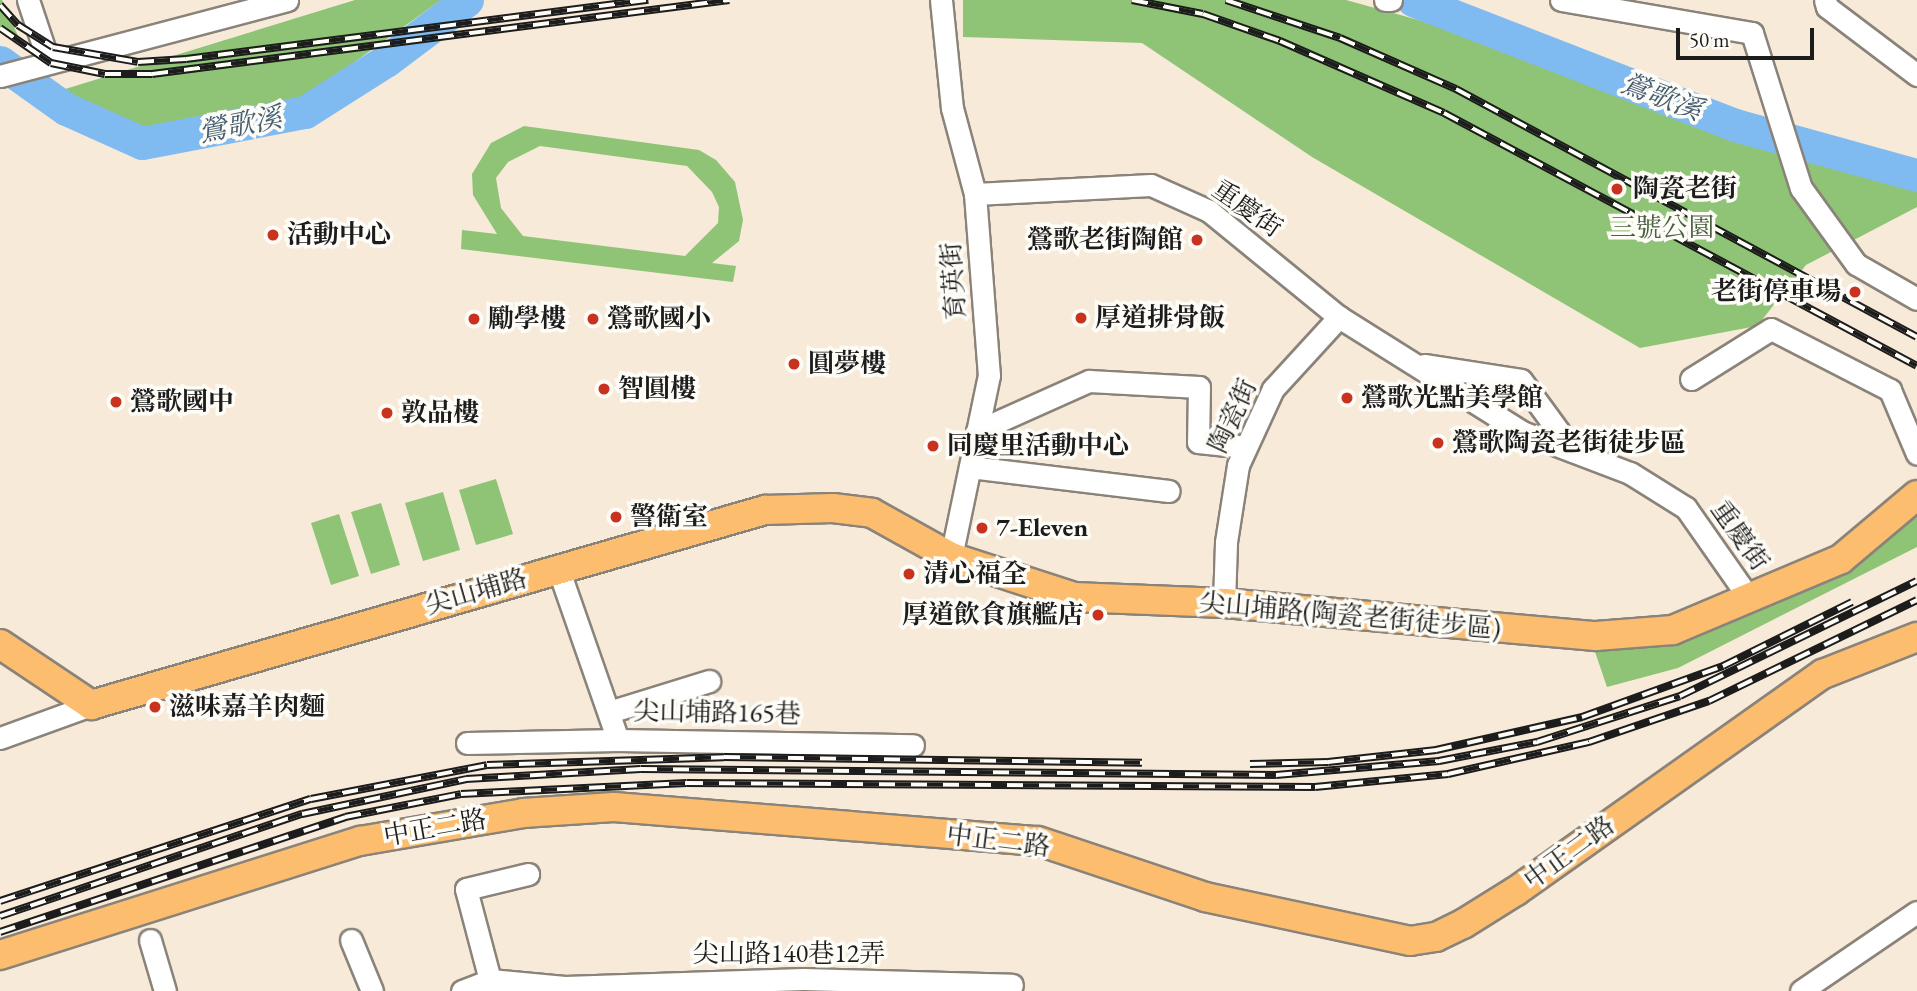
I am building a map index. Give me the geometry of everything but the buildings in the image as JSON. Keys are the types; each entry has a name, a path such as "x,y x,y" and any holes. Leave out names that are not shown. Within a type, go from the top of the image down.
{"main road":[{"path":"1749,598 1841,559 1917,495"},
{"name":"尖山埔路","path":"91,705 765,510 806,509 872,513 951,557"},
{"name":"尖山埔路(陶瓷老街徒步區)","path":"951,557 1074,597 1224,603 1596,636 1673,630 1749,598"},
{"name":"中正二路","path":"0,955 360,841 523,813 614,807 1038,841 1205,897 1410,941 1436,937 1464,924 1516,891 1823,674 1917,638"},
{"path":"0,644 91,705"}],"street":[{"path":"28,0 44,64"},
{"path":"0,76 287,0"},
{"name":"育英街","path":"941,0 952,108 975,194 989,375 951,557"},
{"path":"1385,0 1391,0"},
{"path":"1561,0 1752,33 1801,188 1856,264 1917,299"},
{"path":"1825,0 1827,7 1917,75"},
{"name":"重慶街","path":"975,194 1151,186 1209,211 1339,317 1522,432 1630,473 1686,509 1749,598"},
{"name":"陶瓷街","path":"1224,603 1226,542 1238,465 1273,389 1339,317"},
{"path":"1691,379 1771,329 1890,390 1917,454"},
{"name":"重慶街","path":"1415,364 1521,380 1573,451"},
{"path":"978,431 1089,380 1199,387 1198,442 1246,447"},
{"path":"970,467 1169,491"},
{"name":"尖山埔路165巷","path":"558,568 618,740 913,745"},
{"path":"608,712 709,681"},
{"name":"尖山埔路","path":"0,737 91,705"},
{"path":"467,743 618,740"},
{"path":"461,991 490,980 466,889 528,874"},
{"path":"1801,991 1917,912"},
{"path":"150,940 165,991"},
{"path":"351,940 372,991"},
{"name":"尖山路140巷12弄","path":"490,980 566,989 1012,985"}],"green space":[{"path":"2,0 22,45 0,31"},
{"path":"355,0 441,0 292,107 146,128 62,90"},
{"name":"三號公園","path":"963,0 1346,0 1462,32 1766,145 1917,186 1917,207 1806,265 1757,326 1640,348 1312,157 1142,43 963,37"},
{"path":"524,126 699,150 716,160 735,182 743,220 739,241 712,263 736,266 733,282 461,249 462,230 497,234 473,195 472,174 491,143","holes":["540,146 687,166 712,192 719,207 718,223 685,256 523,236 501,208 496,178 508,162"]},
{"path":"496,479 513,534 476,545 459,490"},
{"path":"443,492 460,550 423,561 405,503"},
{"path":"381,503 400,565 371,574 351,512"},
{"path":"1917,505 1917,547 1678,668 1607,687 1593,646 1662,641"},
{"path":"339,514 359,576 331,585 311,523"}],"waterway":[{"name":"鶯歌溪","path":"0,62 66,109 142,143 305,112 387,60 467,0"},
{"name":"鶯歌溪","path":"1413,0 1735,125 1917,175"}],"railway":[{"path":"0,5 18,25 53,47 138,62 186,59 648,0"},
{"path":"0,28 51,63 105,74 152,74 729,0"},
{"path":"1132,0 1203,14 1280,41 1444,113 1917,366"},
{"path":"1226,0 1340,38 1456,89 1917,337"},
{"path":"0,916 302,814 466,779 641,769 1276,775 1439,761 1537,742 1680,696 1917,581"},
{"path":"0,932 345,817 461,794 687,783 1315,787 1448,774 1589,742 1709,701 1917,600"},
{"path":"1250,764 1328,762 1436,750 1582,717 1723,666 1852,602"},
{"path":"0,901 311,799 487,765 724,757 1142,763"}],"place":[{"name":"陶瓷老街","path":"1617,189"},
{"name":"活動中心","path":"273,235"},
{"name":"鶯歌老街陶館","path":"1197,240"},
{"name":"老街停車場","path":"1855,292"},
{"name":"厚道排骨飯","path":"1081,318"},
{"name":"勵學樓","path":"474,319"},
{"name":"鶯歌國小","path":"593,319"},
{"name":"圓夢樓","path":"794,364"},
{"name":"智圓樓","path":"604,389"},
{"name":"鶯歌光點美學館","path":"1347,398"},
{"name":"鶯歌國中","path":"116,402"},
{"name":"敦品樓","path":"387,413"},
{"name":"鶯歌陶瓷老街徒步區","path":"1438,443"},
{"name":"同慶里活動中心","path":"933,446"},
{"name":"警衛室","path":"616,517"},
{"name":"7-Eleven","path":"982,528"},
{"name":"清心福全","path":"909,574"},
{"name":"厚道飲食旗艦店","path":"1098,615"},
{"name":"滋味嘉羊肉麵","path":"155,707"}]}
